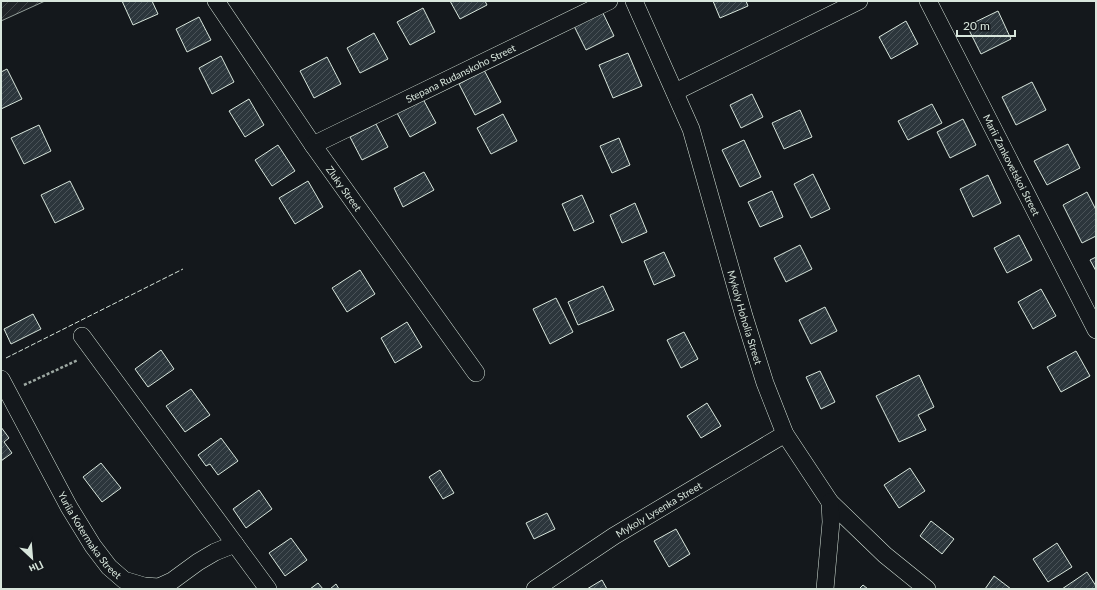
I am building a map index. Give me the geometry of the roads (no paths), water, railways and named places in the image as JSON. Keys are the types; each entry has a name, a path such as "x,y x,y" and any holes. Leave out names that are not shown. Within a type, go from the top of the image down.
{"street":[{"name":"Zluky Street","path":"216,1 312,145 476,373"},
{"name":"Stepana Rudanskoho Street","path":"312,145 609,1"},
{"name":"Mykoly Hoholia Street","path":"634,1 691,129 744,316 765,383 785,434 830,502 885,555 927,589"},
{"path":"675,92 859,1"},
{"name":"Marii Zankovetskoi Street","path":"928,1 1096,330"},
{"path":"82,336 268,589"},
{"name":"Yuriia Kotermaka Street","path":"4,386 69,507 109,567 124,580 144,586 159,586 172,581 198,562 215,552 235,544"},
{"name":"Mykoly Lysenka Street","path":"535,589 614,536 785,434"},
{"path":"825,589 831,522 830,502"}]}
